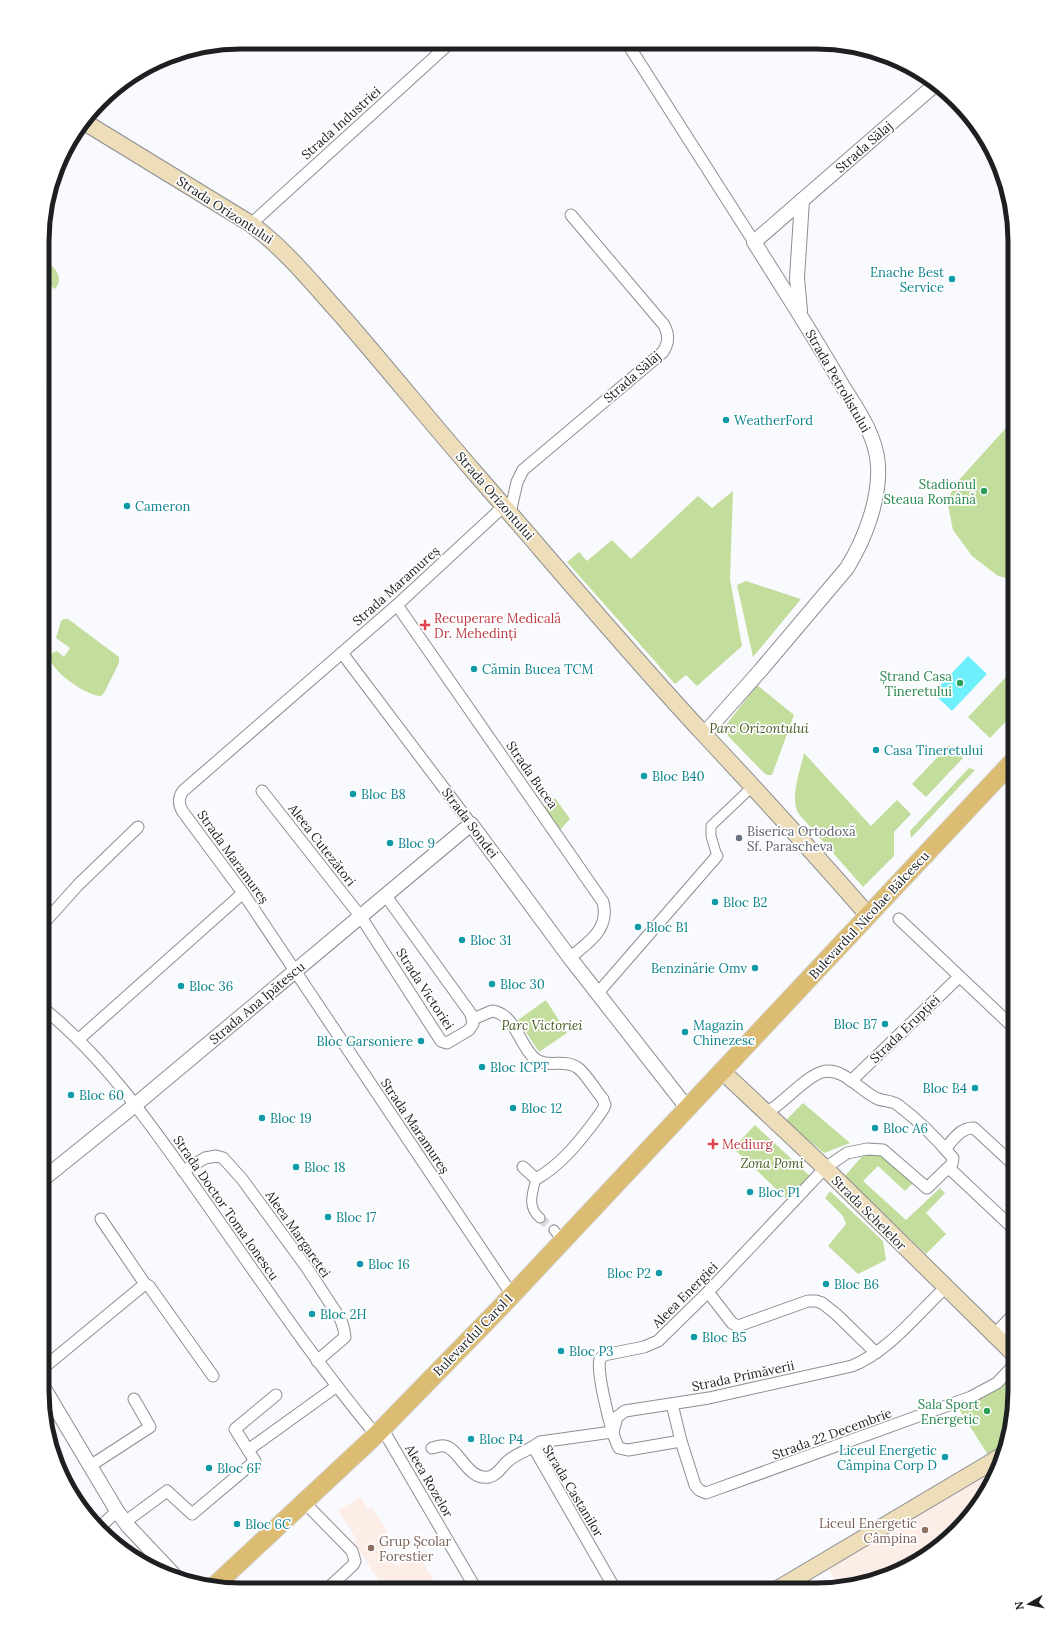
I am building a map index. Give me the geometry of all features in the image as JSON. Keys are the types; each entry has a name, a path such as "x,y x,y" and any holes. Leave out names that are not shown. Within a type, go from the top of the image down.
{"main road":[{"name":"Strada Orizontului","path":"89,125 251,224 276,242 375,352 425,415 704,734 753,786 868,915"},
{"name":"Bulevardul Nicolae Bălcescu","path":"723,1072 1008,766"},
{"name":"Bulevardul Carol I","path":"219,1581 379,1431 512,1295 559,1236 688,1109 723,1072"},
{"name":"Strada Schelelor","path":"723,1072 825,1168 945,1288 1008,1348"},
{"path":"788,1583 995,1460"}],"street":[{"name":"Strada Industriei","path":"251,224 443,49"},
{"name":"Strada Petrolistului","path":"631,49 801,317 850,398 872,440 876,452 878,474 871,512 857,552 837,582 704,734"},
{"name":"Strada Sălaj","path":"754,242 931,88"},
{"path":"801,317 796,278 802,200"},
{"name":"Strada Sălaj","path":"507,509 523,470 663,352 667,345 668,337 664,325 571,215"},
{"name":"Strada Maramureș","path":"507,509 180,795 180,807 243,893 512,1295"},
{"name":"Strada Bucea","path":"397,605 603,902 605,919 599,931 570,958"},
{"name":"Strada Sondei","path":"342,653 597,994 688,1109"},
{"path":"597,994 718,856 711,836 711,826 753,786"},
{"name":"Aleea Cutezători","path":"262,791 361,917"},
{"name":"Strada Ana Ipătescu","path":"49,1174 135,1105 471,824"},
{"path":"49,917 78,885 138,827"},
{"path":"79,1039 243,893"},
{"name":"Strada Victoriei","path":"361,917 442,1041 447,1043 468,1030 473,1024 471,1014 386,896"},
{"path":"899,919 1008,1022"},
{"name":"Strada Erupției","path":"851,1081 959,977"},
{"name":"Strada Victoriei","path":"473,1019 492,1011 504,1015 535,1059 543,1063 568,1064 578,1068 603,1099 605,1105 603,1109 566,1156 545,1174 536,1179"},
{"name":"Strada Doctor Toma Ionescu","path":"49,1014 79,1039 135,1105 184,1171 317,1361 337,1386 379,1431"},
{"path":"766,1113 776,1107 815,1074 824,1071 836,1072 877,1099 897,1104 953,1158 952,1164 949,1168 1008,1223"},
{"path":"945,1149 965,1129 974,1128 1008,1160"},
{"name":"Aleea Energiei","path":"612,1432 599,1373 600,1359 604,1355 644,1347 658,1341 708,1292 825,1168 848,1153 867,1149 883,1150 927,1188 949,1168"},
{"name":"Aleea Margaretei","path":"184,1171 205,1158 216,1156 223,1158 242,1179 307,1268 341,1320 345,1337 317,1361"},
{"path":"523,1167 536,1179 531,1199 532,1208 540,1218"},
{"path":"101,1219 145,1284 149,1286 213,1376"},
{"path":"49,1363 145,1284"},
{"name":"Strada Primăverii","path":"612,1432 617,1417 620,1413 768,1386 852,1366 876,1353 893,1339 945,1288"},
{"path":"708,1292 732,1323 738,1326 808,1301 822,1303 876,1353"},
{"path":"995,1336 1008,1322"},
{"name":"Strada 22 Decembrie","path":"672,1404 681,1441 695,1485 702,1492 711,1492 972,1398 997,1383 1008,1371"},
{"path":"248,1450 337,1386"},
{"path":"104,1526 167,1491 192,1514 255,1460 235,1429 276,1395"},
{"path":"90,1466 150,1428 134,1399"},
{"path":"49,1400 121,1517 168,1569"},
{"name":"Aleea Rozelor","path":"379,1431 472,1583"},
{"path":"534,1448 543,1441 612,1432 617,1444 623,1449 681,1441"},
{"name":"Strada Castanilor","path":"432,1448 444,1446 450,1447 466,1467 484,1477 494,1474 508,1461 534,1448 612,1583"},
{"path":"303,1501 352,1551 354,1556 353,1565 333,1583"}],"shaded area":[{"name":"Liceul Energetic Câmpina","path":"989,1474 976,1498 960,1518 952,1527 923,1551 878,1573 854,1579 837,1582 829,1569"},
{"name":"Grup Școlar Forestier","path":"360,1497 368,1509 372,1507 388,1533 379,1539 396,1566 417,1553 434,1580 431,1583 380,1583 354,1542 357,1540 338,1511"}],"green space":[{"path":"49,264 55,269 59,276 58,285 55,289 49,285"},
{"name":"Stadionul Steaua Română","path":"1008,426 1008,578 998,576 972,556 953,530 947,500 958,481"},
{"path":"733,491 730,579 742,646 697,686 686,675 675,684 567,562 579,552 587,561 612,540 631,559 698,496 712,508"},
{"path":"746,581 801,599 753,657 737,585"},
{"path":"49,605 51,610 49,620"},
{"path":"68,619 119,657 119,663 101,696 79,688 63,676 52,664 50,658 52,653 57,651 64,657 70,648 56,638 61,621"},
{"path":"1008,675 1008,719 990,738 968,717"},
{"name":"Parc Orizontului","path":"757,685 794,715 772,775 767,775 762,771 728,736 726,725"},
{"path":"949,745 963,758 926,797 912,784"},
{"path":"804,753 871,826 897,800 911,814 894,832 894,856 863,887 798,813 795,791"},
{"path":"969,768 975,770 911,838 910,831"},
{"path":"555,798 570,819 559,831 543,808"},
{"name":"Parc Victoriei","path":"546,1000 567,1033 539,1052 518,1020"},
{"path":"803,1103 850,1143 824,1153 785,1121"},
{"name":"Zona Pomi","path":"755,1125 810,1176 788,1200 733,1148"},
{"path":"879,1152 913,1183 905,1191 878,1166 863,1181 906,1220 940,1188 945,1193 926,1213 946,1234 926,1254 844,1177 865,1153"},
{"name":"Zona Pomi","path":"830,1191 883,1241 886,1260 858,1274 828,1246 846,1224 843,1216 825,1198"},
{"name":"Sala Sport Energetic","path":"1008,1377 1008,1404 999,1449 988,1455 959,1409 989,1391"}],"water":[{"name":"Ștrand Casa Tineretului","path":"968,656 987,674 952,711 933,693"}],"tunnel":[{"path":"540,1218 554,1230"}],"place":[{"name":"Enache Best Service","path":"952,279"},
{"name":"WeatherFord","path":"726,420"},
{"name":"Stadionul Steaua Română","path":"984,491"},
{"name":"Cameron","path":"127,506"},
{"name":"Recuperare Medicală Dr. Mehedinți","path":"425,625"},
{"name":"Cămin Bucea TCM","path":"474,669"},
{"name":"Ștrand Casa Tineretului","path":"960,683"},
{"name":"Casa Tineretului","path":"876,750"},
{"name":"Bloc B40","path":"644,776"},
{"name":"Bloc B8","path":"353,794"},
{"name":"Biserica Ortodoxă Sf. Parascheva","path":"739,838"},
{"name":"Bloc 9","path":"390,843"},
{"name":"Bloc B2","path":"715,902"},
{"name":"Bloc B1","path":"638,927"},
{"name":"Bloc 31","path":"462,940"},
{"name":"Benzinărie Omv","path":"755,968"},
{"name":"Bloc 30","path":"492,984"},
{"name":"Bloc 36","path":"181,986"},
{"name":"Bloc B7","path":"885,1024"},
{"name":"Magazin Chinezesc","path":"685,1032"},
{"name":"Bloc Garsoniere","path":"421,1041"},
{"name":"Bloc ICPT","path":"482,1067"},
{"name":"Bloc B4","path":"975,1088"},
{"name":"Bloc 60","path":"71,1095"},
{"name":"Bloc 12","path":"513,1108"},
{"name":"Bloc 19","path":"262,1118"},
{"name":"Bloc A6","path":"875,1128"},
{"name":"Mediurg","path":"713,1144"},
{"name":"Bloc 18","path":"296,1167"},
{"name":"Bloc P1","path":"750,1192"},
{"name":"Bloc 17","path":"328,1217"},
{"name":"Bloc 16","path":"360,1264"},
{"name":"Bloc P2","path":"659,1273"},
{"name":"Bloc B6","path":"826,1284"},
{"name":"Bloc 2H","path":"312,1314"},
{"name":"Bloc B5","path":"694,1337"},
{"name":"Bloc P3","path":"561,1351"},
{"name":"Sala Sport Energetic","path":"987,1411"},
{"name":"Bloc P4","path":"471,1439"},
{"name":"Liceul Energetic Câmpina Corp D","path":"945,1457"},
{"name":"Bloc 6F","path":"209,1468"},
{"name":"Bloc 6C","path":"237,1524"},
{"name":"Liceul Energetic Câmpina","path":"925,1530"},
{"name":"Grup Școlar Forestier","path":"371,1548"}]}
